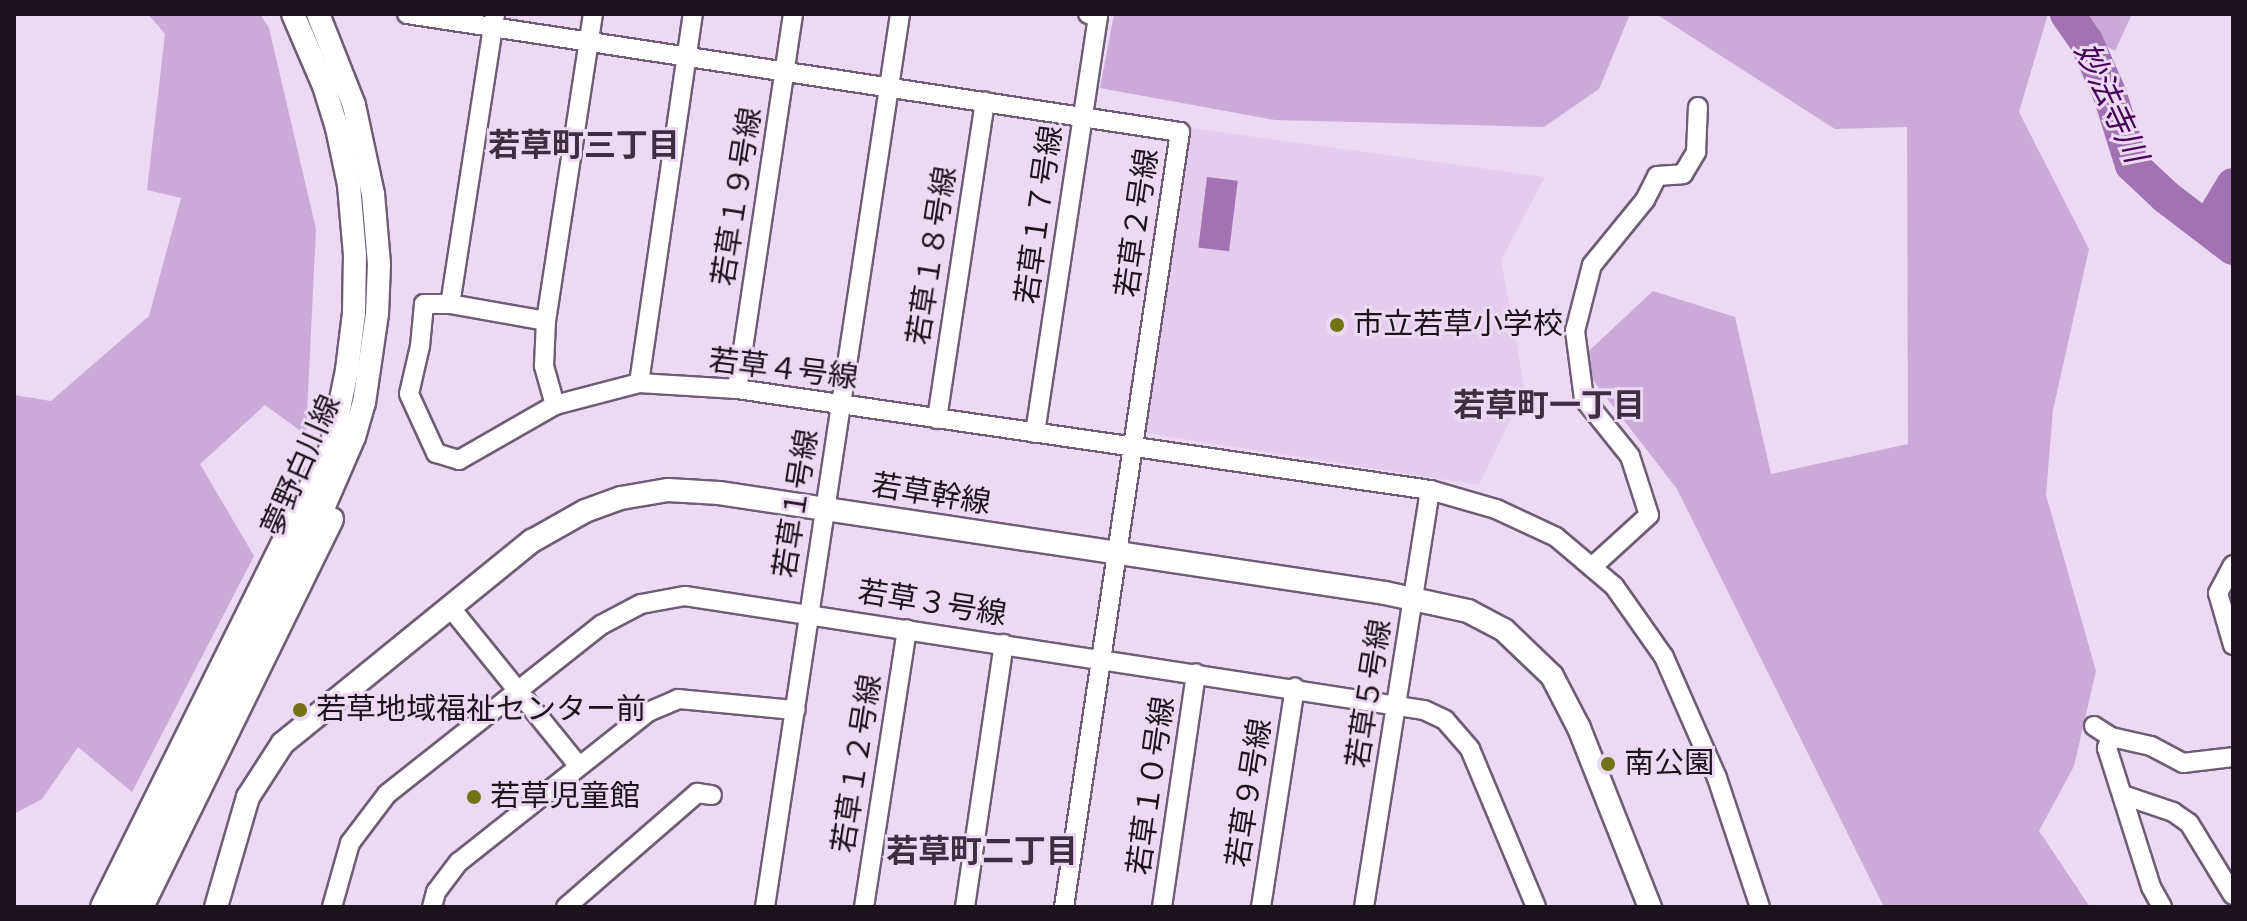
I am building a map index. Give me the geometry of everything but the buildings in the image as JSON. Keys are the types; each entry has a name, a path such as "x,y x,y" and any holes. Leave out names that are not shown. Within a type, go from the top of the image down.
{"street":[{"name":"夢野白川線","path":"289,568 332,444 347,370 354,313 352,213 337,128 324,86 293,14"},
{"name":"夢野白川線","path":"123,907 289,568 324,506 354,437 373,348 378,239 366,151 354,105 318,14"},
{"name":"若草２号線","path":"407,14 494,20 589,42 1180,132 1064,907"},
{"path":"555,405 544,366 546,321 593,14"},
{"path":"639,383 693,14"},
{"name":"若草１９号線","path":"737,389 793,14"},
{"name":"若草１号線","path":"765,907 900,14"},
{"name":"若草１７号線","path":"1035,433 1098,16 1088,14"},
{"path":"494,20 450,304 546,321"},
{"name":"若草１８号線","path":"937,419 985,102"},
{"path":"1592,567 1649,515 1630,456 1584,399 1575,331 1592,265 1645,200 1657,176 1683,174 1696,152 1698,107"},
{"name":"若草４号線","path":"450,304 424,304 420,346 409,394 436,453 459,460 555,405 639,383 737,389 1430,490 1508,514 1556,537 1614,586 1664,657 1717,778 1760,907"},
{"path":"142,907 332,519 346,481 354,437"},
{"path":"102,907 332,444"},
{"name":"若草幹線","path":"216,907 248,797 276,752 450,607 558,524 621,498 668,490 825,509 1117,553 1414,598 1468,611 1504,630 1552,676 1579,728 1650,907"},
{"name":"若草５号線","path":"1364,907 1430,490"},
{"path":"2233,565 2218,593 2233,645"},
{"name":"若草３号線","path":"336,906 350,843 387,794 601,625 641,604 685,596 1397,703 1445,720 1470,749 1536,907"},
{"path":"450,607 578,765"},
{"name":"若草１２号線","path":"864,907 907,629"},
{"path":"965,907 1004,644"},
{"name":"若草１０号線","path":"1162,907 1196,673"},
{"name":"若草９号線","path":"1261,907 1295,688"},
{"path":"432,907 436,892 459,862 648,712 678,699 795,710"},
{"path":"2094,726 2111,737 2151,746 2183,763 2233,757"},
{"path":"2111,737 2107,748 2151,887 2162,907"},
{"path":"566,907 697,793 712,795"},
{"path":"2123,795 2173,812 2189,823 2233,895"}],"shaded area":[{"path":"148,14 260,14 269,28 316,229 306,435 265,405 200,464 254,556 132,792 78,747 42,799 14,814 14,395 51,401 149,316 181,198 147,190 165,34"},
{"path":"1114,14 1630,14 1599,89 1544,127 1275,120 1100,88"},
{"path":"1656,14 2048,14 2019,112 2089,249 2053,410 2046,495 2096,671 2074,766 2039,831 2090,907 1884,907 1677,489 1578,361 1653,291 1735,317 1771,474 1908,444 1907,127 1835,129"},
{"path":"2048,14 2132,14 2115,51"},
{"name":"市立若草小学校","path":"1191,128 1545,177 1501,260 1525,390 1479,485 1144,433"},
{"path":"1207,177 1238,181 1229,251 1198,247"}],"waterway":[{"name":"妙法寺川","path":"2067,14 2086,41 2110,95 2132,165 2166,197 2233,248"},
{"path":"2221,239 2216,232 2215,215 2233,185"}],"place":[{"name":"市立若草小学校","path":"1337,325"},
{"name":"若草地域福祉センター前","path":"300,710"},
{"name":"南公園","path":"1608,764"},
{"name":"若草児童館","path":"474,797"}],"district":[{"name":"若草町三丁目","path":"584,146"},
{"name":"若草町一丁目","path":"1549,406"},
{"name":"若草町二丁目","path":"982,852"}]}
